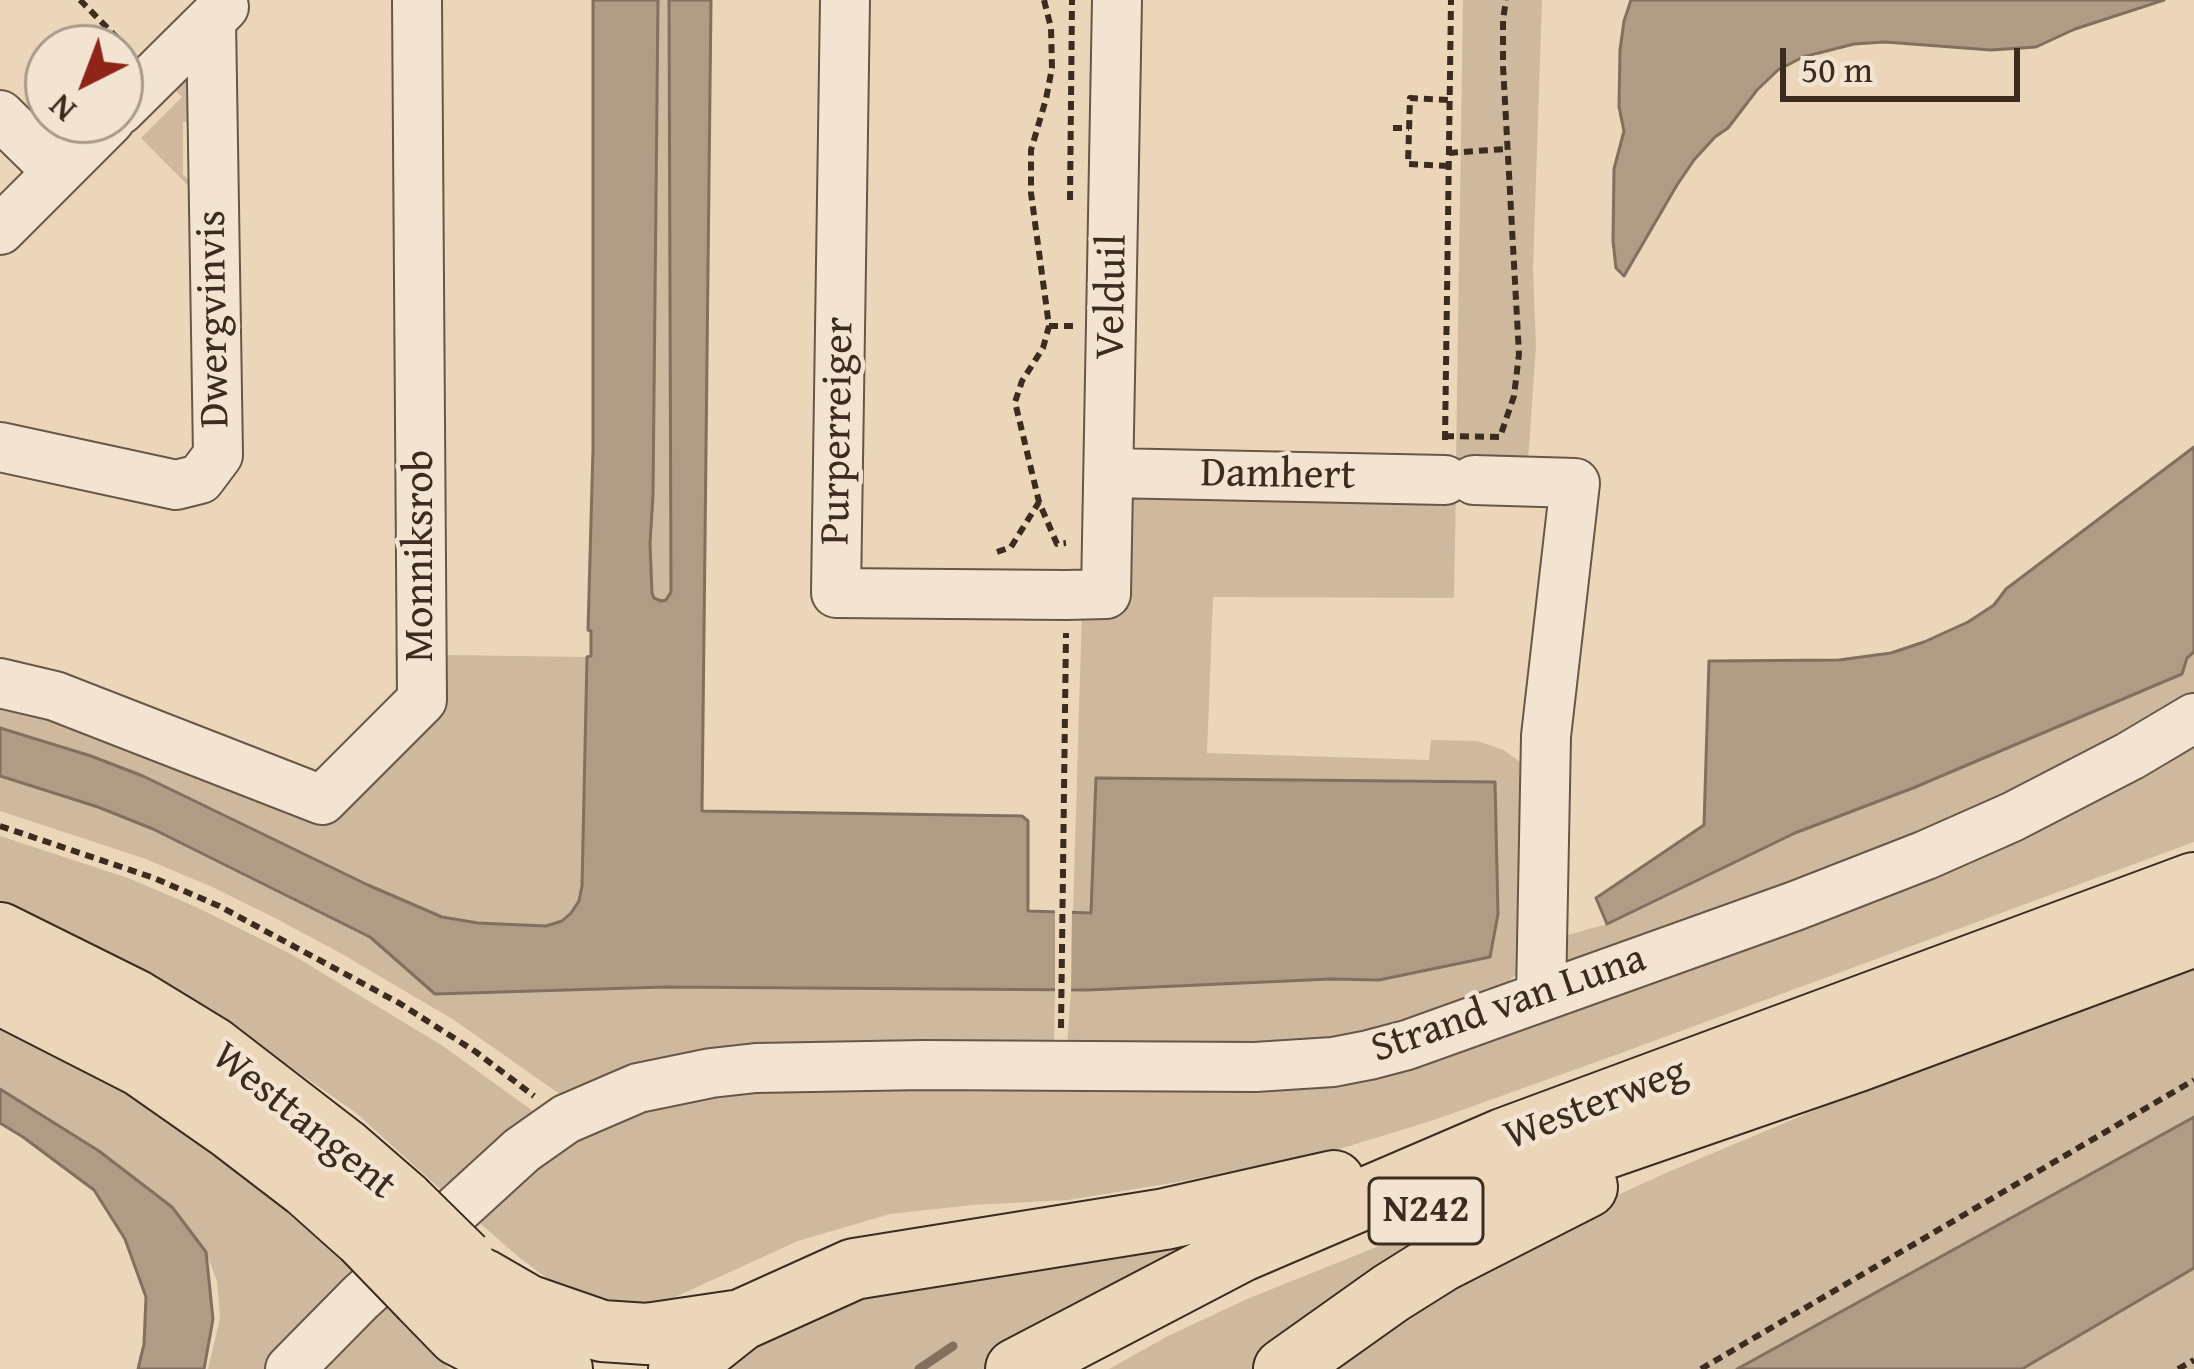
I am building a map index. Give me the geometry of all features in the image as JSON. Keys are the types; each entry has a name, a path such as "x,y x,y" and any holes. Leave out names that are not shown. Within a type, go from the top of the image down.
{"main road":[{"name":"Westerweg","path":"1016,1369 1230,1256 1503,1139 2194,883"},
{"name":"Westtangent","path":"0,933 135,1000 212,1047 343,1148 384,1220 467,1318 509,1318 565,1369"},
{"name":"Westerweg","path":"1078,1369 1157,1326 1360,1233 2194,936"},
{"name":"Westtangent","path":"0,994 141,1066 308,1188 384,1220"},
{"name":"N242","path":"1284,1369 1442,1261 1786,1085"},
{"path":"680,1369 741,1320 854,1269 1165,1220 1503,1139"},
{"path":"467,1318 527,1305 602,1331 647,1334 741,1320"},
{"path":"565,1369 595,1365 611,1369"}],"street":[{"name":"Monniksrob","path":"0,682 55,696 322,800 422,700 418,0"},
{"name":"Purperreiger","path":"845,0 836,593 1106,594"},
{"name":"Velduil","path":"1106,594 1118,0"},
{"path":"144,86 221,10"},
{"name":"Dwergvinvis","path":"0,447 176,485 200,479 218,455 221,10"},
{"path":"0,115 58,172"},
{"path":"0,230 86,144"},
{"name":"Damhert","path":"1110,472 1455,465 1575,483 1546,736 1541,996"},
{"name":"Strand van Luna","path":"290,1369 522,1150 566,1119 638,1088 756,1068 1255,1067 1333,1062 1407,1045 1926,855 2012,817 2194,718"}],"path":[{"path":"80,0 103,24"},
{"path":"1044,0 1051,28 1052,68 1031,150 1030,193 1048,326 1043,348 1015,402 1039,502 1057,544 1066,544"},
{"path":"1451,0 1455,465"},
{"path":"1455,465 1500,437 1514,395 1519,354 1506,149 1506,0"},
{"path":"1449,166 1408,164 1410,98 1450,100"},
{"path":"1393,128 1409,128"},
{"path":"1449,153 1506,149"},
{"path":"978,594 977,554 1011,547 1039,502"},
{"path":"0,826 154,878 272,933 399,1003 476,1052 566,1119"},
{"path":"1062,994 1064,903"},
{"path":"1701,1369 2194,1080"},
{"path":"2178,1369 2194,1360"}],"shaded area":[{"path":"593,0 658,0 650,544 652,593 661,601 671,592 669,0 711,0 702,811 1022,816 1028,821 1028,911 1091,913 1096,778 1495,782 1498,914 1490,957 1379,980 1088,990 665,987 435,994 370,937 153,829 0,776 0,728 143,776 442,917 546,926 571,913 582,886 587,657 591,656"},
{"path":"658,0 669,0 671,592 661,601 652,593 650,535"},
{"path":"1463,0 1542,0 1533,269 1536,346 1528,461 1456,460"},
{"path":"1631,0 2164,0 2036,47 1991,50 1885,42 1854,44 1803,57 1778,70 1694,160 1624,276 1616,268 1613,241 1614,169 1624,131 1619,107 1620,50"},
{"path":"190,73 207,121 183,122 183,175 207,180 207,205 144,141 144,135 182,97 169,84"},
{"path":"2194,447 2194,652 2182,674 1795,833 1607,924 1596,898 1704,825 1709,661 1839,660 1891,653 1924,642 1994,605 2006,589"},
{"path":"1126,490 1456,495 1454,598 1213,597 1207,753 1429,760 1431,740 1477,741 1504,750 1524,765 1522,969 1495,994 1349,1041 1067,1049 1071,989 1379,980 1498,914 1494,782 1097,778 1092,913 1073,912 1082,608"},
{"path":"428,609 446,609 447,655 587,657 582,886 579,901 562,921 546,926 478,923 430,913 143,776 0,728 0,695 295,809 410,733"},
{"path":"2194,652 2194,696 1923,839 1577,965 1567,962 1561,952 1560,937 1607,924 1795,833 2182,674 2187,657"},
{"path":"2194,734 2194,842 1613,1056 1336,1150 1068,1200 890,1214 798,1241 673,1298 638,1303 601,1299 555,1284 475,1219 509,1184 593,1130 645,1107 725,1088 1298,1083"},
{"path":"0,776 153,829 370,937 435,994 665,987 1055,989 1054,1043 574,1104 454,1020 275,918 143,858 0,811"},
{"path":"0,836 128,878 291,954 443,1046 537,1114 440,1189 355,1112 214,1014 128,961 0,900"},
{"path":"2194,963 2194,1117 1737,1369 1325,1369 1490,1253 1962,1048"},
{"path":"0,1020 199,1130 366,1271 272,1369 208,1369 220,1318 217,1281 206,1252 172,1207 99,1151 0,1089"},
{"path":"0,1089 99,1151 172,1207 206,1252 213,1319 204,1369 138,1369 146,1297 125,1239 94,1190 0,1123"},
{"path":"2194,1117 2194,1268 2022,1369 1737,1369"},
{"path":"1494,1200 1343,1300 1252,1369 1109,1369 1247,1299"},
{"path":"1304,1205 1076,1313 983,1369 707,1369 870,1289"},
{"path":"2194,1268 2194,1369 2022,1369 2173,1279"},
{"path":"383,1294 449,1369 307,1369"}],"pier":[{"path":"1055,906 1072,906 1071,994 1055,994"}],"waterway":[{"path":"919,1369 953,1346"}]}
